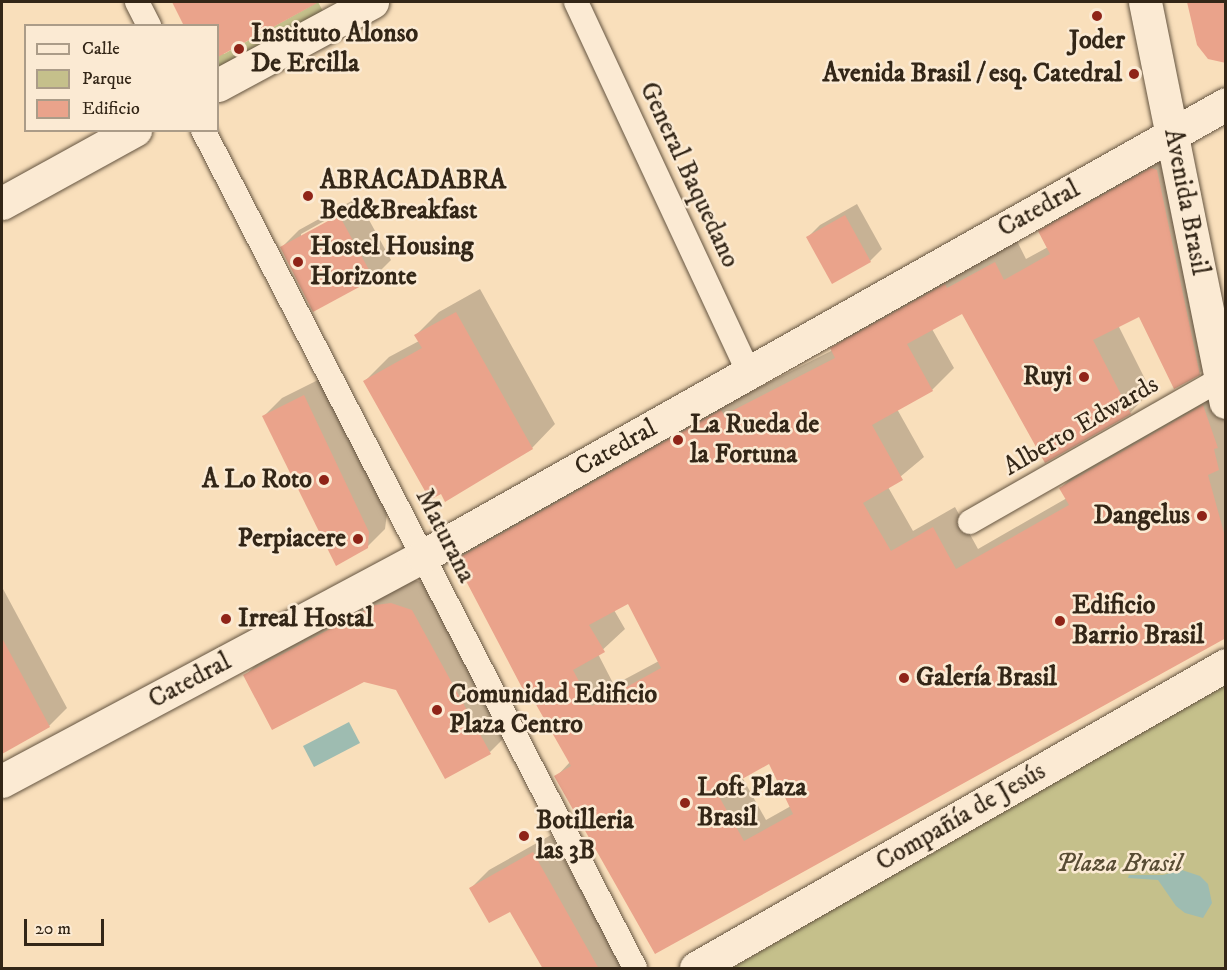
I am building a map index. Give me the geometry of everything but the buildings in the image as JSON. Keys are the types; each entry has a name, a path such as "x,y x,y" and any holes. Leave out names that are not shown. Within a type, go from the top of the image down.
{"main road":[{"path":"219,85 372,2"},
{"name":"Avenida Brasil","path":"1145,2 1223,391"},
{"name":"Catedral","path":"2,781 423,556 1226,104"},
{"path":"2,203 131,132"},
{"name":"Compañía de Jesús","path":"696,969 1226,665"}],"street":[{"path":"137,2 148,24"},
{"name":"General Baquedano","path":"576,2 749,373"},
{"name":"Maturana","path":"204,132 635,969"},
{"name":"Alberto Edwards","path":"970,522 1223,391"}],"green space":[{"path":"318,2 325,15 219,71 219,53 224,54"},
{"name":"Plaza Brasil","path":"1225,680 1225,968 732,968 1220,682"}],"water":[{"path":"349,722 360,743 314,767 303,746"},
{"path":"1182,870 1200,876 1208,884 1212,903 1203,918 1185,913 1176,906 1158,880 1128,878 1129,875 1163,875"}],"place":[{"name":"Joder","path":"1097,16"},
{"name":"Instituto Alonso De Ercilla","path":"239,49"},
{"name":"Avenida Brasil / esq. Catedral","path":"1134,74"},
{"name":"ABRACADABRA Bed&Breakfast","path":"308,196"},
{"name":"Hostel Housing Horizonte","path":"298,262"},
{"name":"Ruyi","path":"1084,377"},
{"name":"La Rueda de la Fortuna","path":"678,440"},
{"name":"A Lo Roto","path":"324,480"},
{"name":"Dangelus","path":"1202,516"},
{"name":"Perpiacere","path":"358,539"},
{"name":"Irreal Hostal","path":"226,619"},
{"name":"Edificio Barrio Brasil","path":"1060,621"},
{"name":"Galería Brasil","path":"904,678"},
{"name":"Comunidad Edificio Plaza Centro","path":"437,710"},
{"name":"Loft Plaza Brasil","path":"685,803"},
{"name":"Botilleria las 3B","path":"524,836"}]}
